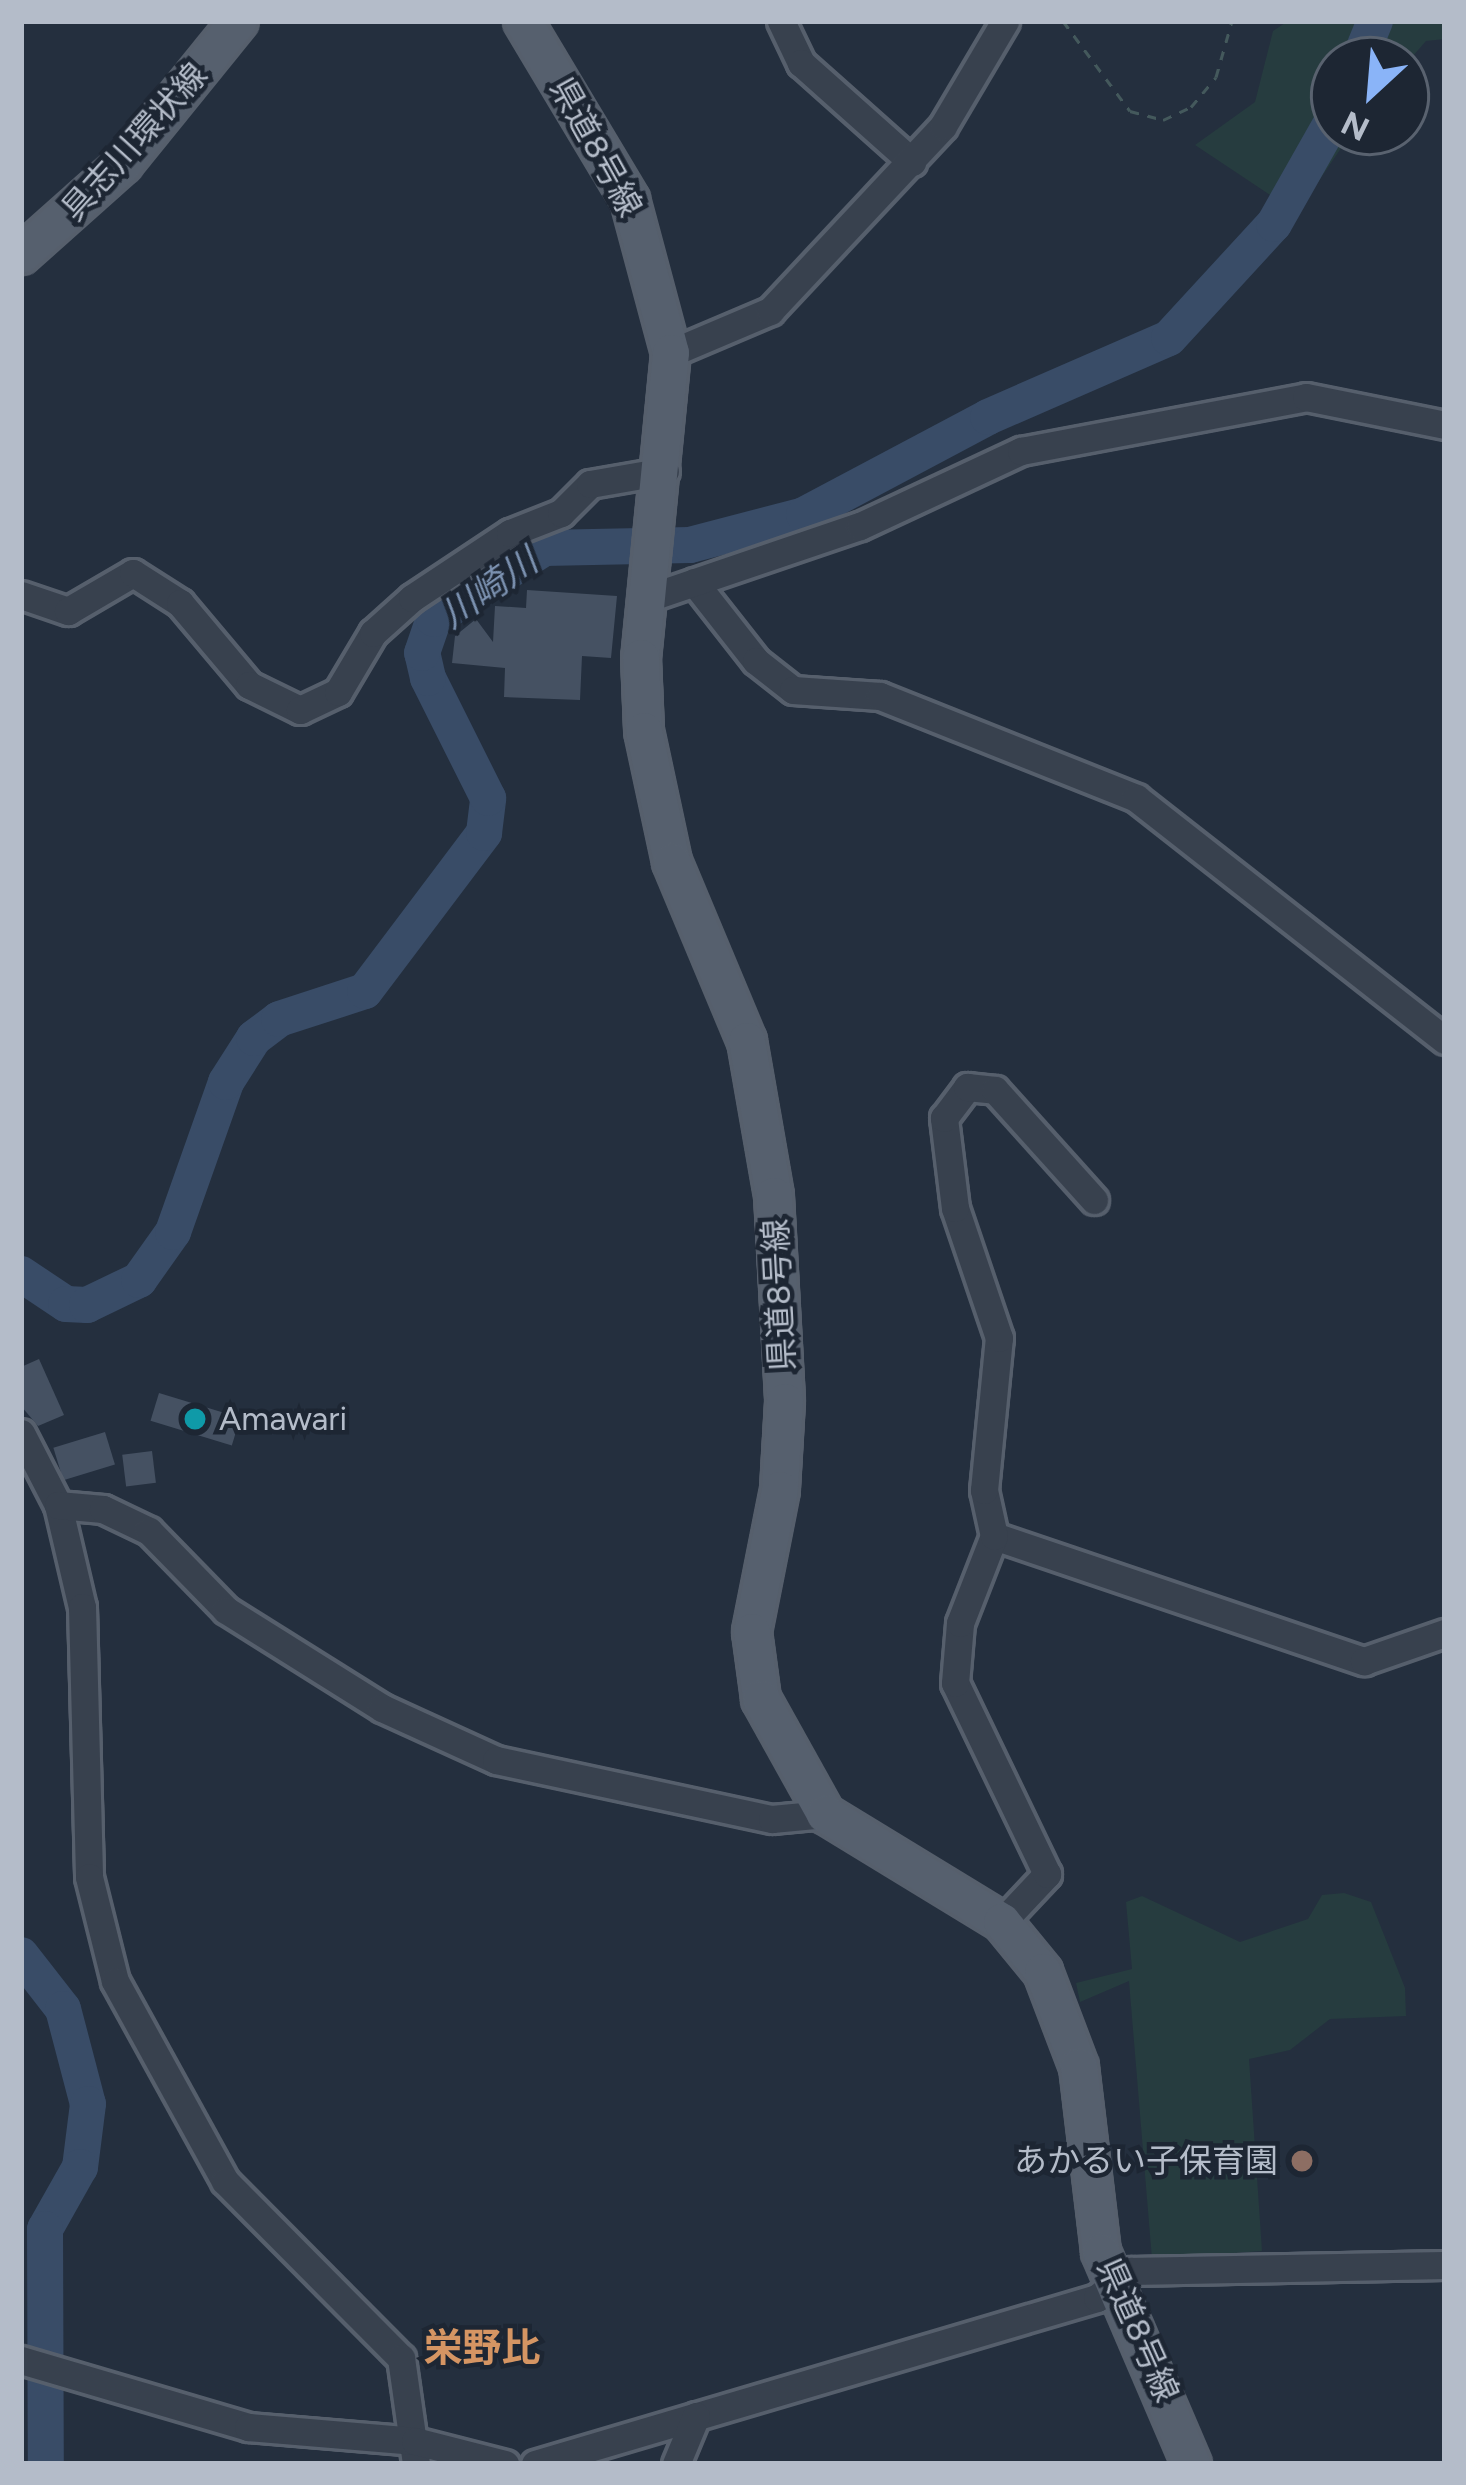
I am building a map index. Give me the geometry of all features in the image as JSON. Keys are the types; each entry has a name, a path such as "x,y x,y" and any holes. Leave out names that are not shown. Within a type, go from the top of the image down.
{"main road":[{"name":"具志川環状線","path":"21,255 123,164 239,21"},
{"name":"県道8号線","path":"524,21 630,200 671,353 664,477 648,586 652,784 672,862 747,1041 774,1196 785,1402 753,1656 778,1743 825,1814 1002,1922 1043,1972 1071,2034 1090,2194 1114,2283 1192,2464"}],"street":[{"path":"781,21 816,79 912,162"},
{"path":"671,353 770,311 912,162 1005,21"},
{"path":"648,586 694,582 860,526 971,466 1021,451 1306,397 1445,425"},
{"path":"21,595 68,611 133,573 180,602 249,685 300,710 338,692 373,633 412,598 491,546 561,512 590,484 664,477"},
{"path":"694,582 756,661 793,690 880,696 1136,798 1445,1040"},
{"path":"1002,1922 1047,1874 955,1683 959,1624 994,1536 984,1490 999,1338 956,1208 944,1118 967,1087 995,1090 1094,1200"},
{"path":"21,1432 58,1505 82,1607 89,1877 115,1981 225,2181 401,2358 416,2452"},
{"path":"58,1505 103,1509 149,1531 226,1610 382,1708 496,1760 772,1819 825,1814"},
{"path":"994,1536 1364,1661 1445,1633"},
{"path":"535,2464 1097,2298 1114,2283 1150,2270 1445,2265"},
{"path":"21,2360 248,2427 505,2464"},
{"path":"676,2464 696,2416"}],"path":[{"path":"1063,21 1130,111 1163,120 1191,107 1216,77 1232,21"}],"green space":[{"path":"1288,21 1445,21 1445,39 1310,36 1310,156 1336,156 1297,213 1195,145 1255,102 1273,31"},
{"path":"1344,1893 1371,1902 1405,1988 1406,2016 1330,2019 1290,2050 1249,2059 1262,2251 1152,2259 1129,1981 1080,2002 1076,1983 1132,1969 1126,1902 1142,1896 1240,1942 1308,1919 1322,1895"}],"building":[{"path":"527,590 617,596 611,658 582,656 580,700 504,697 505,668 452,663 455,636 476,619 493,642 495,606 526,608"},
{"path":"39,1359 64,1415 38,1426 21,1406 21,1367"},
{"name":"Amawari","path":"159,1393 240,1418 232,1446 151,1421"},
{"path":"105,1432 115,1465 63,1480 53,1448"},
{"path":"152,1451 156,1483 126,1486 122,1455"}],"waterway":[{"name":"川崎川","path":"1369,36 1375,21"},
{"name":"川崎川","path":"21,1274 66,1304 87,1305 139,1280 173,1232 226,1082 254,1038 279,1019 365,991 484,833 488,798 428,678 422,653 434,619 544,548 690,545 804,515 988,417 1169,338 1274,224 1312,156"},
{"path":"21,1955 63,2009 88,2104 80,2167 45,2229 46,2464"}],"place":[{"name":"Amawari","path":"195,1419"},
{"name":"あかるい子保育園","path":"1302,2161"}],"district":[{"name":"栄野比","path":"482,2348"}]}
